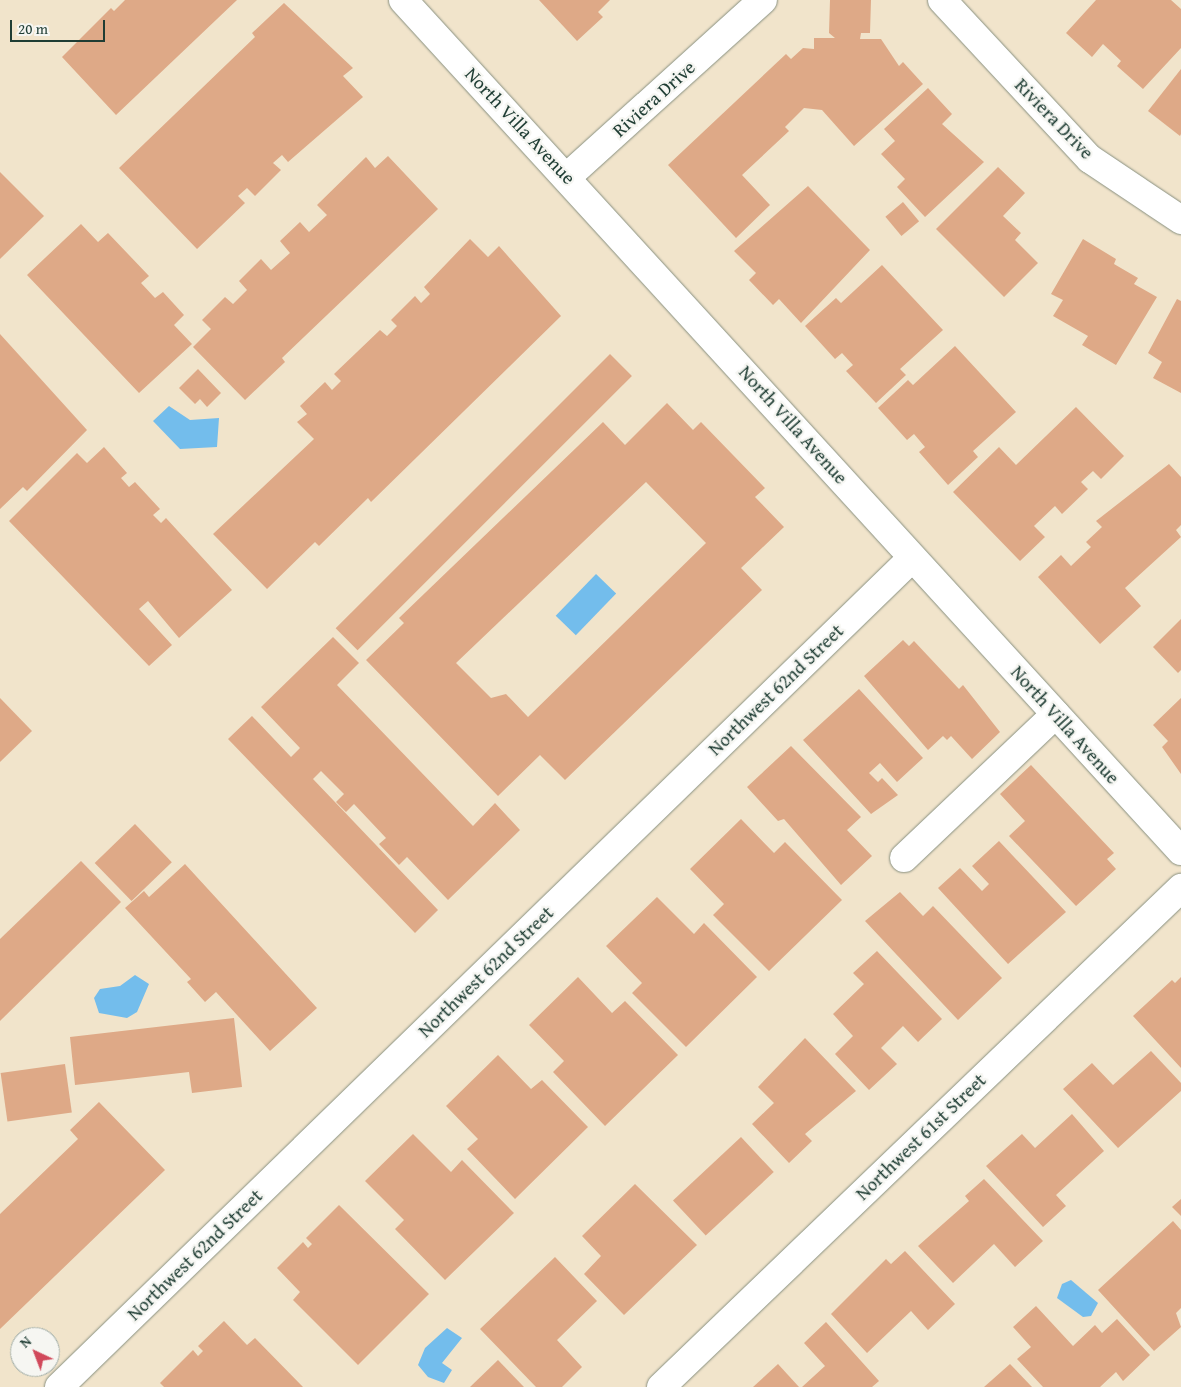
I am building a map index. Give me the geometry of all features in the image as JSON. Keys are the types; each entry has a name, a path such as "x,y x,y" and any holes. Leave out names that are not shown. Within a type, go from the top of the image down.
{"street":[{"name":"North Villa Avenue","path":"403,0 567,177 912,558 1181,851"},
{"name":"Riviera Drive","path":"567,177 763,0"},
{"name":"Riviera Drive","path":"942,0 1090,159 1181,220"},
{"name":"Northwest 62nd Street","path":"59,1387 912,558"},
{"path":"904,858 1056,714"},
{"name":"Northwest 61st Street","path":"661,1387 1181,888"}],"water":[{"path":"169,406 190,420 219,418 217,447 180,449 153,421"},
{"path":"596,574 616,593 576,635 556,616"},
{"path":"135,975 149,984 137,1012 127,1018 99,1013 94,998 100,989 120,986"},
{"path":"1071,1280 1098,1303 1091,1316 1083,1317 1057,1298 1062,1284"},
{"path":"447,1328 462,1338 442,1363 452,1370 444,1383 428,1377 418,1365 425,1348"}],"building":[{"path":"125,0 237,0 116,115 62,57 111,8 114,11"},
{"path":"539,0 610,0 598,12 603,17 577,41"},
{"path":"830,0 871,0 870,33 861,33 860,39 881,39 899,66 903,62 923,84 854,146 822,110 804,108 785,127 789,131 742,175 770,205 736,238 668,165 786,54 791,59 803,48 814,49 814,38 835,38 829,33"},
{"path":"1096,0 1171,0 1181,9 1181,48 1143,89 1117,66 1121,61 1103,44 1092,57 1066,33"},
{"path":"284,3 353,68 343,76 363,97 288,162 282,155 273,163 281,170 255,196 247,188 238,196 245,203 197,249 119,168 255,37 252,33"},
{"path":"1181,69 1181,134 1180,136 1148,111"},
{"path":"928,88 952,114 942,124 984,162 925,217 897,187 905,179 881,154 895,141 884,129"},
{"path":"388,156 438,209 282,358 285,362 245,400 193,347 211,329 202,320 225,297 233,304 247,290 239,281 261,259 271,270 290,253 280,241 300,222 309,232 327,215 317,205 366,157 375,168"},
{"path":"998,167 1025,193 1003,216 1021,233 1015,240 1038,263 1004,297 936,229"},
{"path":"0,172 44,216 0,259"},
{"path":"808,186 870,250 801,323 779,299 773,305 749,280 756,273 734,251"},
{"path":"903,202 919,221 901,236 885,217"},
{"path":"81,224 98,242 108,233 149,276 141,283 155,298 163,292 184,315 174,325 192,344 139,393 27,275"},
{"path":"470,239 488,257 499,246 561,316 371,502 368,498 319,546 315,542 267,589 213,534 314,439 297,422 307,414 300,406 325,382 332,390 341,381 334,374 380,330 387,336 397,326 391,320 415,296 421,303 430,294 424,287"},
{"path":"1083,239 1116,259 1114,264 1138,278 1134,284 1157,297 1116,365 1082,345 1088,336 1053,316 1063,300 1051,294"},
{"path":"882,265 943,330 900,369 906,375 876,403 846,371 853,365 842,353 835,359 805,326 836,298 841,303"},
{"path":"1177,299 1181,301 1181,393 1153,378 1162,362 1148,353"},
{"path":"0,334 87,430 27,491 23,487 0,509"},
{"path":"955,346 1016,412 973,451 978,457 948,485 919,452 925,447 914,434 907,440 878,408 908,380 913,385"},
{"path":"610,354 632,376 358,650 336,628"},
{"path":"198,369 221,393 207,407 200,399 195,404 179,388"},
{"path":"667,403 693,430 701,422 765,488 755,497 784,527 741,568 762,590 565,780 540,755 498,796 366,660 404,623 399,618 603,422 625,445","holes":["646,482 706,543 528,717 506,694 491,698 456,663"]},
{"path":"1076,407 1124,456 1101,479 1093,471 1081,482 1088,489 1062,514 1055,506 1034,526 1045,537 1020,561 953,492 999,447 1016,465"},
{"path":"104,447 127,473 121,478 129,487 135,482 160,509 153,515 161,523 166,518 232,590 179,638 148,601 139,609 172,645 149,666 9,521 77,453 87,463"},
{"path":"1169,464 1181,477 1181,525 1176,530 1181,537 1125,588 1141,606 1100,644 1038,577 1061,555 1071,566 1091,547 1086,542 1102,527 1096,521"},
{"path":"1181,619 1181,670 1178,673 1153,647"},
{"path":"333,637 359,663 337,685 473,826 495,803 520,830 448,900 407,857 399,865 379,844 386,838 354,804 346,812 336,802 344,794 321,771 313,779 438,910 415,933 228,739 252,716 291,757 300,748 261,707"},
{"path":"903,640 909,646 914,641 959,689 963,685 1000,732 972,759 951,736 947,740 943,736 928,750 864,676"},
{"path":"859,689 923,758 897,782 880,763 869,773 878,782 882,778 898,795 871,814 803,740"},
{"path":"0,698 32,731 0,762"},
{"path":"1181,698 1181,774 1162,747 1168,741 1153,725"},
{"path":"791,746 861,817 847,830 872,856 841,885 784,819 778,821 747,787"},
{"path":"1031,765 1114,853 1107,859 1116,869 1076,906 1009,836 1025,821 1000,794"},
{"path":"741,819 774,853 785,842 842,900 769,971 713,915 724,904 690,869"},
{"path":"135,824 172,862 132,901 95,863"},
{"path":"999,841 1066,912 1008,964 938,888 960,868 982,891 989,884 972,866"},
{"path":"81,861 121,902 0,1021 0,939"},
{"path":"185,864 317,1008 270,1051 216,992 205,1002 187,982 191,979 125,908 144,891 149,897"},
{"path":"900,892 923,916 933,906 1002,978 958,1020 865,921"},
{"path":"657,897 694,934 704,923 757,977 686,1047 632,993 642,983 606,946"},
{"path":"877,951 942,1019 918,1042 903,1026 881,1048 897,1064 869,1090 835,1054 853,1036 833,1014 864,984 853,973"},
{"path":"578,977 612,1013 625,1001 678,1055 605,1126 553,1072 564,1061 529,1025"},
{"path":"1181,977 1181,1068 1133,1016 1172,980 1175,983"},
{"path":"234,1018 242,1087 192,1093 189,1072 75,1085 70,1037"},
{"path":"805,1038 856,1091 805,1134 812,1141 789,1163 752,1124 774,1103 758,1087"},
{"path":"1151,1051 1181,1083 1181,1091 1118,1148 1063,1089 1092,1063 1113,1085"},
{"path":"498,1055 531,1089 542,1080 588,1127 515,1199 467,1149 478,1139 446,1106"},
{"path":"65,1064 72,1113 7,1122 1,1073"},
{"path":"99,1102 165,1170 0,1329 0,1214 78,1139 70,1130"},
{"path":"1072,1114 1104,1151 1056,1195 1066,1206 1043,1227 986,1166 1022,1134 1035,1148"},
{"path":"413,1134 451,1172 462,1160 514,1213 445,1280 395,1229 404,1220 365,1181"},
{"path":"741,1137 774,1172 706,1236 673,1200"},
{"path":"984,1179 1043,1241 1015,1267 994,1244 953,1283 918,1246 969,1201 965,1196"},
{"path":"635,1184 697,1245 624,1315 584,1274 601,1256 582,1236"},
{"path":"1181,1199 1181,1216 1172,1207"},
{"path":"339,1205 429,1294 358,1365 293,1300 300,1292 277,1268 303,1242 308,1248 312,1244 306,1238"},
{"path":"1173,1221 1181,1230 1181,1308 1176,1313 1181,1327 1154,1351 1098,1290"},
{"path":"905,1251 955,1304 928,1330 911,1311 867,1353 831,1314 886,1259 891,1264"},
{"path":"555,1257 597,1301 557,1340 582,1367 562,1387 536,1387 480,1329"},
{"path":"1036,1306 1073,1346 1095,1325 1102,1333 1117,1319 1150,1355 1123,1381 1116,1372 1100,1387 1043,1387 1017,1359 1031,1347 1013,1327"},
{"path":"224,1321 247,1345 255,1338 303,1387 164,1387 160,1383 193,1350 198,1356 203,1351 198,1346"},
{"path":"826,1322 879,1381 872,1387 802,1387 825,1366 804,1343"},
{"path":"498,1360 524,1387 470,1387"},
{"path":"778,1364 799,1387 753,1387"},
{"path":"1010,1364 1032,1387 984,1387"}]}
